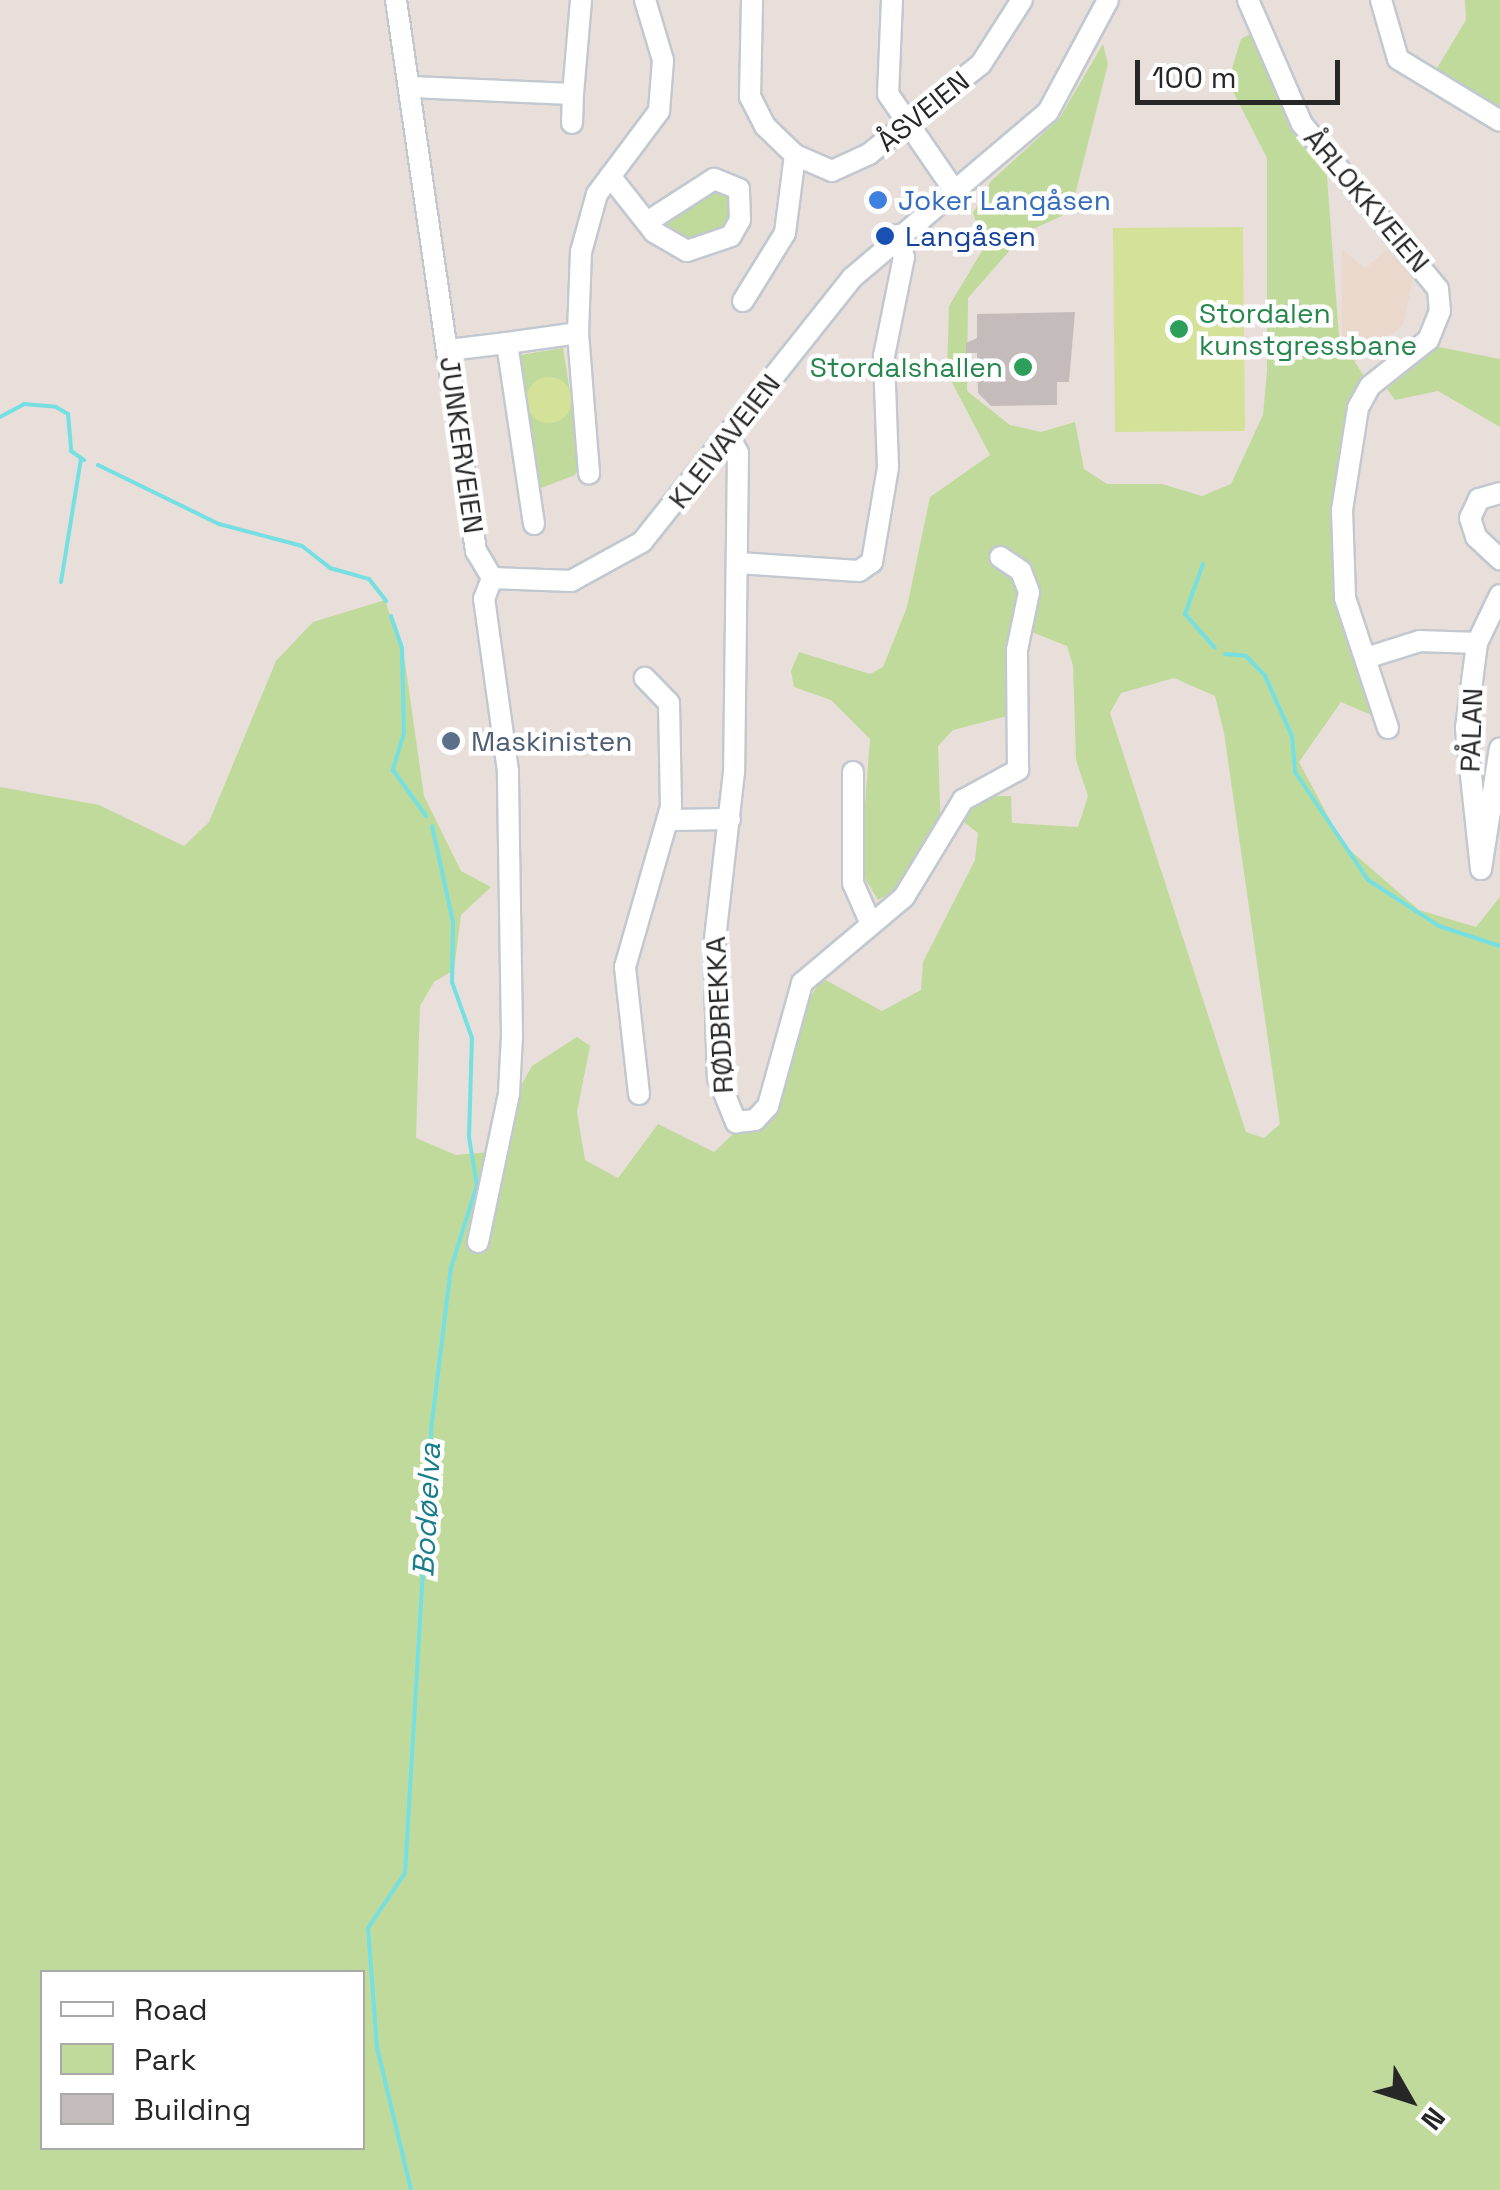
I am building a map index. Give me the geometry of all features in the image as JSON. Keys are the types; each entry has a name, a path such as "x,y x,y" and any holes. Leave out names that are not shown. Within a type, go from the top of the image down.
{"street":[{"name":"JUNKERVEIEN","path":"396,0 476,550 492,578 484,599 508,771 513,1002 510,1093 478,1242"},
{"path":"572,124 581,0"},
{"path":"590,474 578,333 581,252 597,194 660,111 662,60 645,0"},
{"path":"743,301 785,233 795,155 765,126 750,97 752,0"},
{"path":"892,0 886,77 905,126 954,190"},
{"name":"ÅSVEIEN","path":"795,155 839,171 905,126 981,64 1022,0"},
{"name":"KLEIVAVEIEN","path":"492,578 557,583 616,562 656,529 832,301 898,235 1060,97 1108,0"},
{"name":"ÅRLOKKVEIEN","path":"1248,0 1302,124 1438,289 1434,331 1370,386 1354,424 1339,550 1344,598 1370,657 1388,728"},
{"path":"1381,0 1398,59 1500,121"},
{"path":"410,87 573,94"},
{"path":"610,176 647,222 687,251 720,246 740,220 739,189 714,179 647,222"},
{"path":"738,563 859,571 872,562 888,467 884,356 904,257 898,235"},
{"path":"449,350 578,333"},
{"path":"507,344 534,524"},
{"name":"RØDBREKKA","path":"730,438 738,454 730,819 714,947 720,1095 736,1122 755,1120 768,1106 802,983 916,882 963,800 1018,770 1017,650 1029,592 1021,570 1000,557"},
{"path":"1500,492 1479,500 1470,518 1476,538 1500,558"},
{"name":"PÅLAN","path":"1500,595 1476,644 1466,728 1480,869 1500,748"},
{"path":"1370,657 1420,641 1476,644"},
{"path":"639,1094 625,967 670,820 670,710 646,678"},
{"path":"853,772 852,884 871,924"},
{"path":"670,820 730,819"}],"shaded area":[{"path":"1342,249 1365,269 1387,249 1413,278 1403,325 1342,373"}],"green space":[{"path":"1465,0 1500,0 1500,116 1434,73 1466,20"},
{"path":"1259,29 1326,163 1339,337 1367,381 1344,445 1332,550 1376,717 1341,702 1299,762 1343,844 1419,910 1476,927 1500,897 1500,2190 0,2190 0,787 99,805 184,846 209,822 276,661 313,622 385,600 405,662 424,796 461,871 491,887 461,915 454,970 434,982 420,1006 416,1138 456,1155 502,1151 509,1107 532,1066 577,1037 590,1046 577,1112 585,1160 618,1178 658,1124 714,1152 783,1087 804,1008 822,978 882,1011 921,990 923,962 975,860 978,833 960,819 978,796 1011,796 1012,823 1078,827 1088,796 1076,760 1073,666 1067,646 1029,631 1015,714 953,730 938,746 941,830 901,887 878,900 860,870 870,739 831,700 794,687 791,671 799,652 870,674 883,667 907,607 930,497 990,455 947,373 949,306 985,246 973,213 991,181 1059,119 1103,44 1108,64 1075,195 1062,216 1026,232 968,298 967,391 1010,425 1041,432 1075,422 1084,469 1107,484 1162,484 1202,496 1231,484 1263,415 1267,371 1267,158 1228,82 1241,39","holes":["1174,678 1215,696 1224,733 1280,1124 1264,1138 1246,1132 1110,713 1121,693"]},
{"path":"728,185 736,219 708,245 666,236 659,220 707,187"},
{"name":"Stordalen kunstgressbane","path":"1243,227 1245,431 1115,432 1113,228"},
{"path":"1439,347 1500,359 1500,427 1438,391 1395,400 1387,389"},
{"path":"563,348 581,461 575,475 533,491 514,356"},
{"path":"549,377 565,384 572,400 565,416 549,423 533,416 526,400 533,384"}],"building":[{"name":"Stordalshallen","path":"1075,312 1069,382 1057,382 1057,405 991,406 978,393 977,353 966,353 966,343 977,338 977,314"}],"waterway":[{"name":"Bodøelva","path":"0,417 24,404 56,407 68,414 71,451 84,460"},
{"path":"61,582 81,459"},
{"name":"Bodøelva","path":"98,465 219,524 302,546 330,568 369,579 386,601"},
{"path":"1203,564 1185,614 1215,648"},
{"name":"Bodøelva","path":"391,616 402,648 404,733 393,770 426,816"},
{"path":"1225,654 1246,656 1265,676 1292,736 1295,772 1368,880 1439,926 1500,946"},
{"name":"Bodøelva","path":"411,2190 377,2047 368,1928 405,1873 432,1422 451,1268 477,1185 469,1137 472,1038 452,982 453,922 432,826"}],"place":[{"name":"Joker Langåsen","path":"878,200"},
{"name":"Langåsen","path":"885,236"},
{"name":"Stordalen kunstgressbane","path":"1179,329"},
{"name":"Stordalshallen","path":"1023,367"},
{"name":"Maskinisten","path":"451,741"}]}
